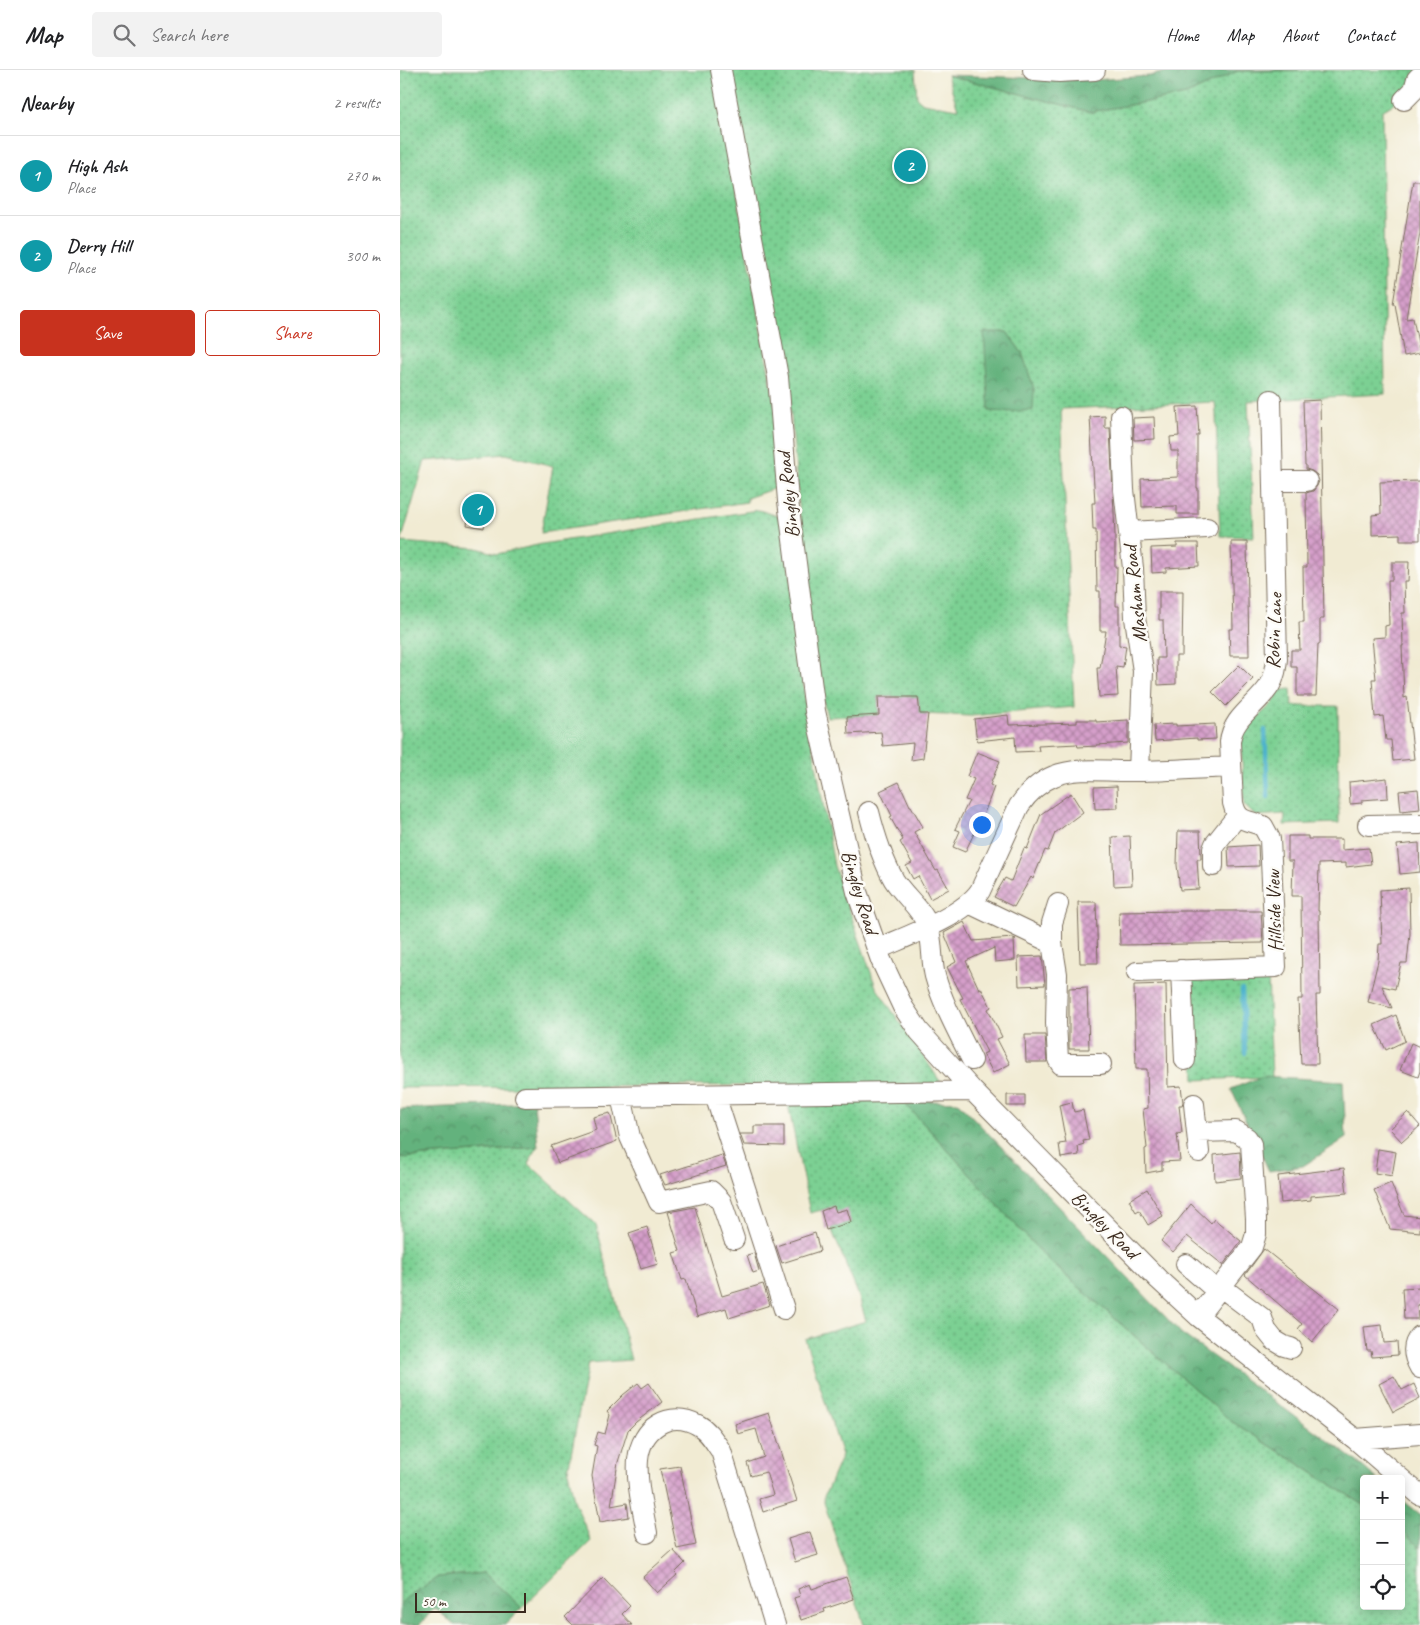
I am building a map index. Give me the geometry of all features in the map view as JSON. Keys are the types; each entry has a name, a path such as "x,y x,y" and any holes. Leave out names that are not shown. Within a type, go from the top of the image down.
{"street":[{"name":"Bingley Road","path":"721,70 778,378 788,501 815,711 853,874 878,949 903,1007 919,1031 973,1091 1159,1280 1198,1316 1355,1439 1420,1495"},
{"path":"1033,70 1059,72 1094,70"},
{"path":"1404,100 1414,90 1417,79 1420,76"},
{"name":"Robin Lane","path":"1231,767 1230,742 1232,732 1271,684 1275,672 1277,647 1271,400"},
{"name":"Masham Road","path":"1121,416 1124,490 1133,568 1135,618 1143,671 1140,771"},
{"path":"1273,481 1307,480"},
{"path":"1129,532 1208,528"},
{"path":"878,949 928,926 969,904 980,891 1019,806 1034,789 1049,778 1065,773 1231,767 1233,803 1238,814 1215,844 1213,849 1213,866"},
{"path":"869,812 880,849 894,880 919,911 928,926 932,964 936,979 972,1060"},
{"name":"Hillside View","path":"1137,972 1276,967 1270,839 1263,826 1250,823 1238,814"},
{"path":"1368,825 1420,824"},
{"path":"969,904 1052,943"},
{"path":"1058,904 1052,923 1052,943 1057,974 1057,1053 1061,1064 1101,1064"},
{"path":"1181,970 1185,1060"},
{"path":"525,1097 973,1091"},
{"path":"715,1095 784,1308"},
{"path":"621,1096 630,1137 659,1202 711,1191 721,1201 734,1239"},
{"path":"1194,1104 1199,1152"},
{"path":"1198,1132 1236,1131 1247,1138 1252,1150 1256,1234 1252,1248 1198,1316"},
{"path":"1186,1264 1262,1318 1266,1330 1274,1340 1291,1348"},
{"path":"1420,1336 1413,1346 1415,1359 1420,1368"},
{"path":"647,1533 641,1498 638,1461 642,1442 651,1429 665,1421 683,1419 700,1426 710,1435 720,1451 775,1625"},
{"path":"1355,1439 1420,1434"}],"green space":[{"path":"400,70 715,70 776,411 784,485 747,498 747,502 541,533 553,466 506,454 425,461 401,542 477,548 497,554 542,544 751,511 759,510 784,518 806,707 834,866 876,987 942,1084 400,1088"},
{"path":"731,70 915,70 917,98 923,103 958,109 947,75 1090,112 1186,95 1238,71 1420,70 1395,103 1382,111 1385,394 1248,401 1254,537 1220,536 1215,402 1061,409 1074,707 971,716 920,714 918,697 878,697 879,715 827,717 812,651 791,415","holes":["1007,332 1022,353 1034,389 984,333"]},
{"path":"1172,70 1299,70 1238,71 1186,95 1090,112 947,75 1094,80 1150,76"},
{"path":"984,332 1007,332 1022,353 1034,389 1033,410 989,411"},
{"path":"1291,689 1292,706 1338,706 1339,823 1284,825 1285,814 1255,816 1244,805 1241,739 1246,728 1273,703 1280,690"},
{"path":"1268,975 1272,1077 1195,1080 1191,978"},
{"path":"1263,1076 1343,1081 1346,1138 1303,1166 1269,1171 1231,1089"},
{"path":"787,1099 902,1100 1046,1258 1231,1421 1360,1502 1360,1610 1405,1610 1405,1533 1420,1548 1420,1625 864,1625 823,1499 842,1455 805,1339 866,1321 858,1294 831,1228 840,1225 834,1207 810,1213"},
{"path":"902,1100 958,1102 1182,1334 1355,1460 1372,1475 1360,1475 1360,1502 1231,1421 1046,1258"},
{"path":"534,1103 538,1147 400,1158 400,1109"},
{"path":"538,1147 528,1163 596,1225 631,1360 588,1363 568,1471 574,1500 591,1541 522,1608 484,1573 438,1577 400,1604 400,1158"},
{"path":"1405,1502 1420,1514 1420,1548 1405,1533"},
{"path":"484,1573 522,1608 505,1625 454,1625 435,1608 419,1625 400,1625 400,1604 438,1577"}],"building":[{"path":"1413,181 1420,181 1420,233 1406,319 1413,318 1420,353 1404,356 1395,304 1393,304"},
{"path":"1320,400 1324,619 1320,619 1316,696 1297,696 1297,667 1291,667 1291,650 1300,650 1299,622 1304,622 1303,567 1307,567 1306,493 1313,491 1319,481 1317,475 1306,469 1305,465 1303,401"},
{"path":"1197,406 1199,435 1197,435 1198,514 1177,514 1177,506 1142,507 1141,479 1178,477 1178,451 1171,451 1170,437 1179,436 1177,407"},
{"path":"1105,416 1105,428 1110,428 1115,567 1117,567 1116,606 1119,606 1119,645 1126,646 1123,667 1116,666 1118,696 1099,697 1097,668 1100,668 1106,631 1100,631 1100,591 1097,591 1096,530 1093,530 1092,503 1095,503 1090,417"},
{"path":"1154,417 1155,439 1134,440 1133,418"},
{"path":"1420,481 1420,540 1400,540 1400,534 1372,535 1372,515 1381,514 1380,482"},
{"path":"471,499 487,502 484,528 467,525"},
{"path":"1231,542 1247,542 1249,656 1230,656 1229,629 1233,629"},
{"path":"1177,543 1198,543 1199,566 1166,568 1166,572 1152,573 1151,548 1177,547"},
{"path":"1392,562 1409,562 1408,581 1404,581 1405,613 1402,613 1402,646 1404,698 1407,697 1414,759 1393,761 1391,740 1386,740 1383,716 1375,717 1372,679 1376,679 1372,638 1385,637 1385,626 1389,625 1388,580 1392,580"},
{"path":"1159,591 1183,591 1182,656 1176,656 1176,684 1158,685 1157,658 1164,658 1163,620 1159,620"},
{"path":"1239,665 1253,679 1226,706 1212,692"},
{"path":"878,697 918,697 920,714 928,714 923,758 911,760 913,743 883,746 881,732 848,734 847,717 879,715"},
{"path":"1008,715 1009,725 1077,723 1077,720 1096,720 1096,722 1128,720 1128,743 1078,747 1077,744 1038,746 1039,751 1016,752 1015,737 977,741 974,719"},
{"path":"1176,724 1176,726 1215,724 1216,739 1197,740 1197,738 1155,741 1154,725"},
{"path":"977,752 1000,761 990,785 994,787 985,811 965,852 953,847 960,831 955,829 969,801 965,800 974,779 967,776"},
{"path":"1387,778 1388,798 1362,800 1362,803 1350,804 1349,782"},
{"path":"899,782 910,806 923,827 914,832 936,871 938,870 949,889 930,899 918,876 913,879 906,866 912,863 900,842 903,840 890,817 892,816 880,791"},
{"path":"1117,786 1118,808 1095,809 1094,787"},
{"path":"1418,789 1420,809 1401,811 1399,791"},
{"path":"1071,793 1083,812 1055,833 1048,851 1045,850 1033,879 1031,877 1014,907 994,897 1005,878 1011,881 1024,848 1027,849 1041,814"},
{"path":"1178,831 1200,831 1201,859 1197,859 1199,889 1180,890 1177,865"},
{"path":"1130,836 1132,885 1114,886 1112,837"},
{"path":"1288,836 1308,836 1308,839 1342,839 1342,850 1369,848 1371,864 1346,867 1346,863 1319,864 1320,995 1316,995 1318,1064 1301,1064 1298,999 1302,999 1301,896 1292,896 1293,861 1288,861"},
{"path":"1419,843 1420,872 1400,874 1397,845"},
{"path":"1258,845 1259,866 1229,867 1228,847"},
{"path":"1409,888 1410,934 1407,963 1401,963 1395,989 1382,986 1392,1008 1368,1002 1378,961 1379,944 1382,944 1380,890"},
{"path":"1078,902 1096,902 1098,963 1080,963"},
{"path":"1261,911 1263,943 1120,945 1119,912"},
{"path":"964,922 973,941 1016,939 1014,940 1015,960 995,962 994,948 966,961 979,989 981,988 991,1007 988,1009 1002,1037 997,1039 1010,1064 993,1073 983,1054 987,1052 960,999 963,998 947,967 956,962 944,933"},
{"path":"1042,956 1045,985 1019,986 1018,957"},
{"path":"1166,984 1168,1087 1181,1086 1183,1102 1182,1105 1179,1105 1182,1133 1177,1134 1180,1161 1162,1162 1162,1170 1146,1173 1145,1149 1147,1148 1143,1109 1148,1108 1147,1069 1136,1069 1134,985"},
{"path":"1087,987 1089,1049 1069,1049 1069,988"},
{"path":"1396,1015 1405,1041 1386,1050 1374,1025"},
{"path":"1025,1035 1045,1035 1047,1062 1026,1062"},
{"path":"1411,1043 1420,1047 1420,1071 1418,1077 1400,1070"},
{"path":"1007,1095 1025,1095 1025,1106 1007,1106"},
{"path":"1072,1102 1074,1112 1083,1110 1089,1140 1083,1141 1084,1144 1078,1146 1079,1155 1061,1158 1059,1144 1066,1143 1059,1105"},
{"path":"1408,1112 1420,1126 1402,1142 1390,1129"},
{"path":"610,1113 617,1141 558,1163 551,1146 596,1130 593,1117"},
{"path":"754,1126 784,1126 784,1146 744,1145 740,1134 754,1134"},
{"path":"1378,1149 1396,1152 1392,1176 1375,1173"},
{"path":"1240,1152 1241,1178 1215,1181 1214,1155"},
{"path":"722,1155 726,1166 665,1185 660,1175"},
{"path":"1344,1168 1347,1193 1311,1196 1311,1200 1281,1203 1278,1176"},
{"path":"1391,1183 1404,1215 1420,1217 1420,1232 1390,1229 1374,1190"},
{"path":"1147,1189 1163,1216 1148,1225 1139,1210 1136,1212 1129,1200"},
{"path":"1191,1204 1211,1223 1214,1219 1241,1241 1223,1265 1187,1236 1173,1252 1161,1241"},
{"path":"834,1206 836,1212 847,1209 851,1222 826,1230 821,1211"},
{"path":"695,1207 722,1296 763,1284 770,1305 729,1318 726,1308 697,1317 686,1279 682,1280 673,1253 680,1251 668,1212"},
{"path":"647,1227 658,1264 641,1269 629,1233"},
{"path":"815,1233 820,1251 782,1263 776,1246"},
{"path":"1264,1249 1339,1309 1312,1342 1298,1329 1302,1324 1245,1275"},
{"path":"754,1253 759,1271 753,1273 747,1255"},
{"path":"1420,1287 1420,1304 1417,1305 1418,1319 1404,1319 1402,1288"},
{"path":"1382,1325 1384,1343 1397,1342 1398,1355 1372,1357 1371,1351 1367,1351 1364,1327"},
{"path":"1394,1376 1402,1390 1414,1384 1420,1398 1393,1412 1379,1384"},
{"path":"638,1383 642,1388 649,1383 662,1402 628,1430 618,1462 611,1506 627,1503 629,1517 600,1522 592,1476 597,1446 594,1445 598,1432 605,1434 610,1415 607,1411"},
{"path":"769,1413 797,1501 763,1512 759,1499 773,1495 766,1472 751,1476 747,1463 764,1457 756,1429 738,1434 735,1424"},
{"path":"680,1466 696,1545 677,1549 660,1469"},
{"path":"810,1532 818,1555 795,1562 788,1539"},
{"path":"673,1550 685,1563 675,1573 677,1575 657,1593 643,1577"},
{"path":"846,1577 854,1599 824,1609 825,1612 801,1620 794,1598 800,1596 798,1589 810,1584 812,1589"},
{"path":"603,1578 630,1606 622,1614 632,1625 573,1625 565,1617"}],"waterway":[{"path":"1265,730 1268,797"},
{"path":"1242,990 1245,1053"}],"place":[{"name":"Derry Hill","path":"910,166"},
{"name":"High Ash","path":"478,510"}]}
